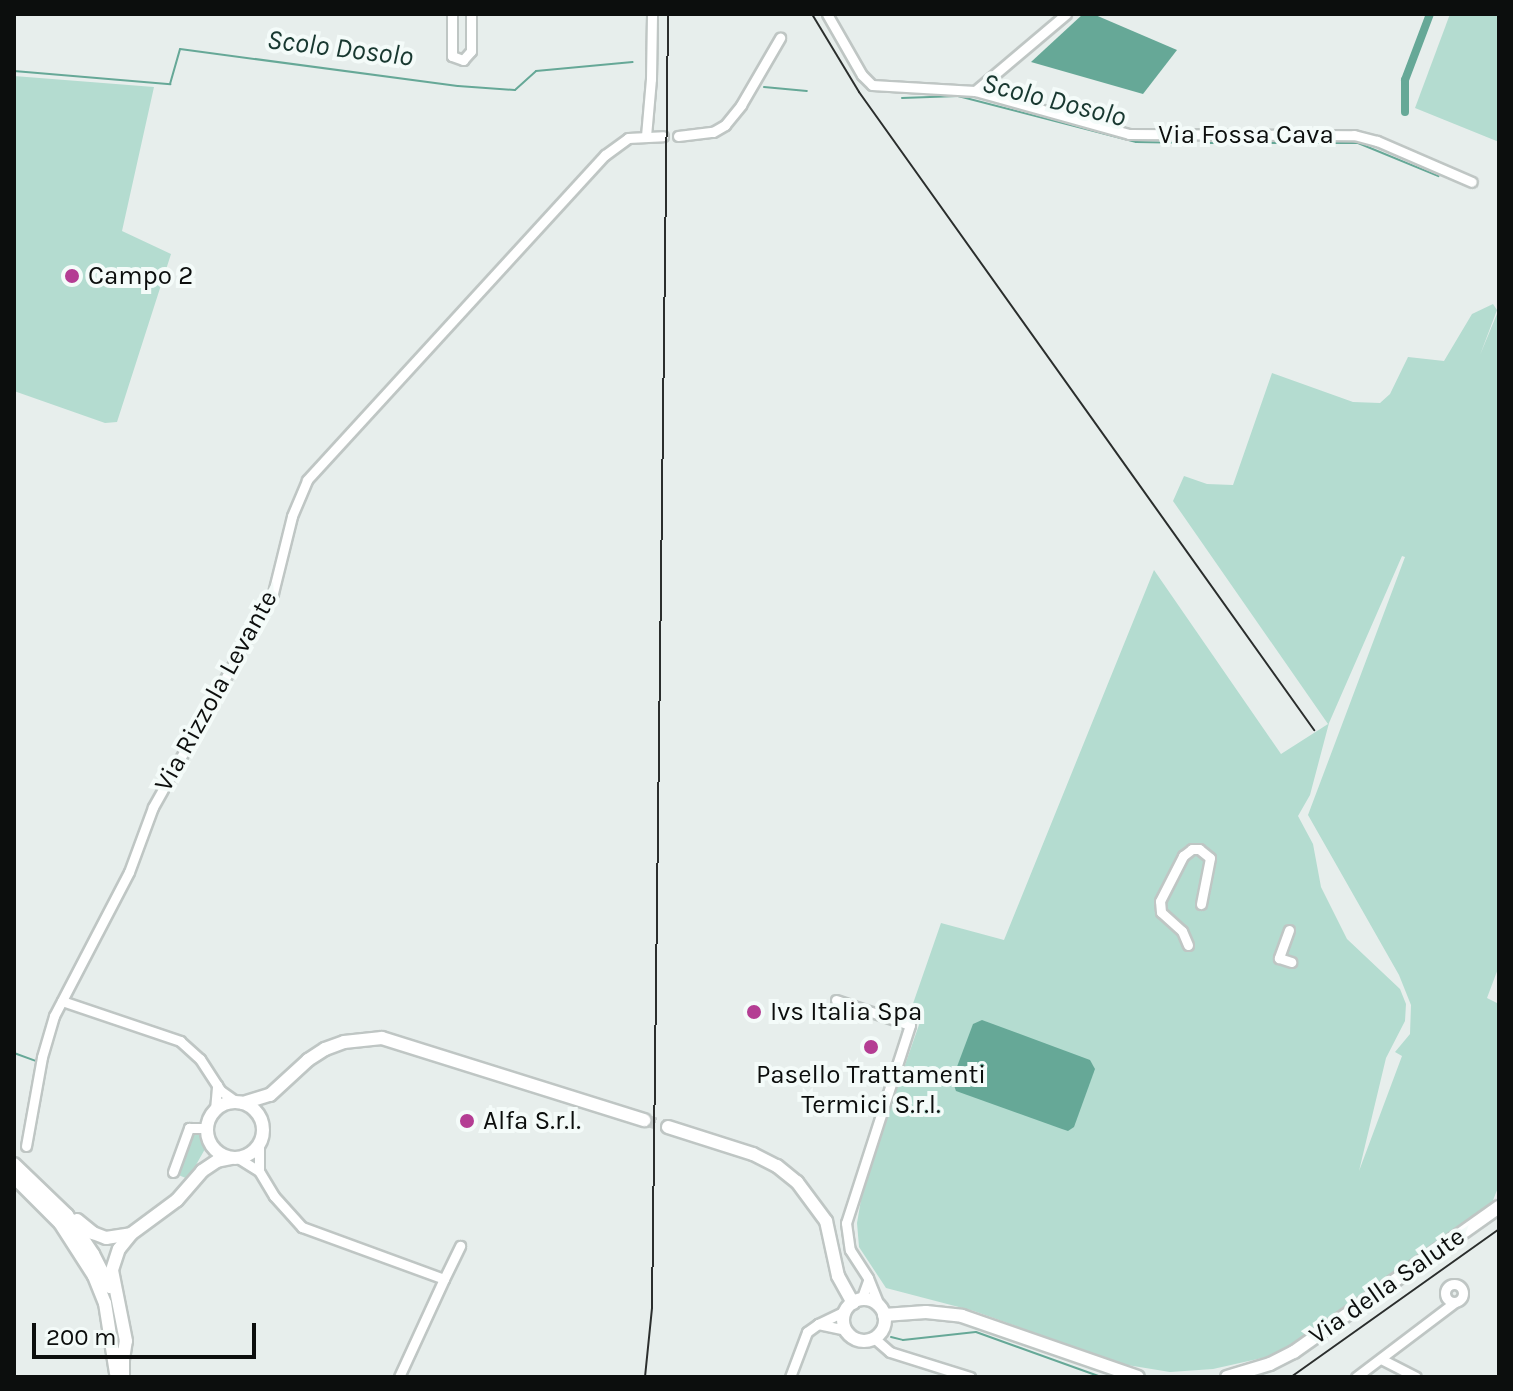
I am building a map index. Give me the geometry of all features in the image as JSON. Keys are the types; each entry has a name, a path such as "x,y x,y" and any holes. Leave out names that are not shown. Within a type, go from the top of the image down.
{"street":[{"path":"452,14 452,56 459,60 469,57 471,51 471,14"},
{"path":"646,136 652,14"},
{"name":"Via Fossa Cava","path":"827,14 862,75 872,85 975,91 1129,134 1363,137 1472,182"},
{"path":"975,91 1066,14"},
{"path":"678,136 713,132 725,125 741,105 780,38"},
{"name":"Via Rizzola Levante","path":"26,1146 45,1043 62,1001 129,872 153,807 273,593 292,516 307,480 605,155 628,138 663,136"},
{"path":"1188,945 1182,931 1161,912 1160,901 1183,856 1192,849 1199,849 1210,858 1201,904"},
{"path":"1289,930 1279,958 1291,962"},
{"path":"818,1324 846,1330 858,1340 874,1338 882,1331 882,1312 868,1278 850,1250 846,1223 910,1025 836,1000"},
{"path":"62,1001 180,1041 200,1059 217,1085 254,1110 263,1128"},
{"path":"215,1110 270,1095 308,1060 325,1049 344,1042 382,1038 644,1120"},
{"path":"202,1171 217,1085"},
{"path":"270,1095 259,1145 259,1171 274,1196 302,1227 444,1279"},
{"path":"668,1127 765,1159 797,1182 826,1221 838,1276 853,1305"},
{"path":"173,1172 189,1128 208,1134 215,1150 259,1171"},
{"path":"89,1256 124,1238 177,1200 202,1171 217,1161 252,1153 259,1145"},
{"path":"14,1164 67,1215 89,1256 117,1312 123,1377"},
{"path":"14,1177 89,1256 105,1303 116,1377"},
{"path":"36,1184 48,1189 93,1233 124,1238"},
{"name":"Via della Salute","path":"1227,1377 1270,1364 1294,1352 1499,1207"},
{"path":"123,1359 126,1341 112,1270 124,1238"},
{"path":"399,1377 460,1246"},
{"path":"846,1330 853,1305 867,1290 868,1278"},
{"path":"790,1377 807,1332 853,1305 872,1301 882,1312 962,1316 1138,1377"},
{"path":"1356,1377 1455,1302"},
{"path":"874,1338 890,1352 970,1377"},
{"path":"1381,1359 1416,1377"}],"shaded area":[{"path":"1083,14 1093,14 1177,50 1143,94 1031,62"},
{"path":"1450,14 1499,14 1499,142 1415,108"},
{"path":"14,76 154,87 122,231 171,254 117,422 105,423 14,391"},
{"path":"1493,304 1497,310 1480,355 1499,309 1499,966 1487,998 1499,1004 1499,1185 1492,1203 1298,1342 1271,1356 1213,1369 1170,1372 1121,1364 974,1311 886,1288 859,1247 857,1223 864,1182 920,1022 908,1018 941,923 1004,940 1154,570 1281,754 1328,724 1173,501 1184,476 1207,484 1233,485 1272,373 1353,402 1380,403 1390,394 1408,357 1444,361 1472,314","holes":["1402,556 1405,557 1308,815 1399,975 1411,1005 1410,1034 1395,1052 1402,1056 1359,1171 1386,1058 1405,1021 1406,1004 1400,989 1347,939 1321,887 1313,844 1298,816 1310,795 1329,723"]},
{"path":"982,1020 1090,1060 1095,1069 1074,1127 1068,1131 956,1091 952,1080 973,1024"},
{"path":"194,1131 202,1135 205,1149 188,1179 176,1174 185,1156 182,1153 190,1133"}],"waterway":[{"path":"1405,112 1405,80 1430,14"},
{"name":"Scolo Dosolo","path":"14,71 170,84 180,49 458,86 515,90 536,71 633,62"},
{"name":"Scolo Dosolo","path":"764,87 807,91"},
{"name":"Scolo Dosolo","path":"902,98 958,96 1136,142 1195,143"},
{"name":"Scolo Dosolo","path":"1205,143 1358,143 1438,176"},
{"path":"14,1053 36,1061"},
{"path":"891,1337 903,1340 976,1332 1101,1377"}],"tunnel":[{"path":"644,1120 668,1127"}],"railway":[{"path":"645,1377 652,1308 668,14"},
{"path":"812,14 859,92 1314,730"},
{"path":"1291,1377 1499,1229"}],"place":[{"name":"Campo 2","path":"72,276"},
{"name":"Ivs Italia Spa","path":"754,1012"},
{"name":"Pasello Trattamenti Termici S.r.l.","path":"871,1047"},
{"name":"Alfa S.r.l.","path":"467,1121"}]}
